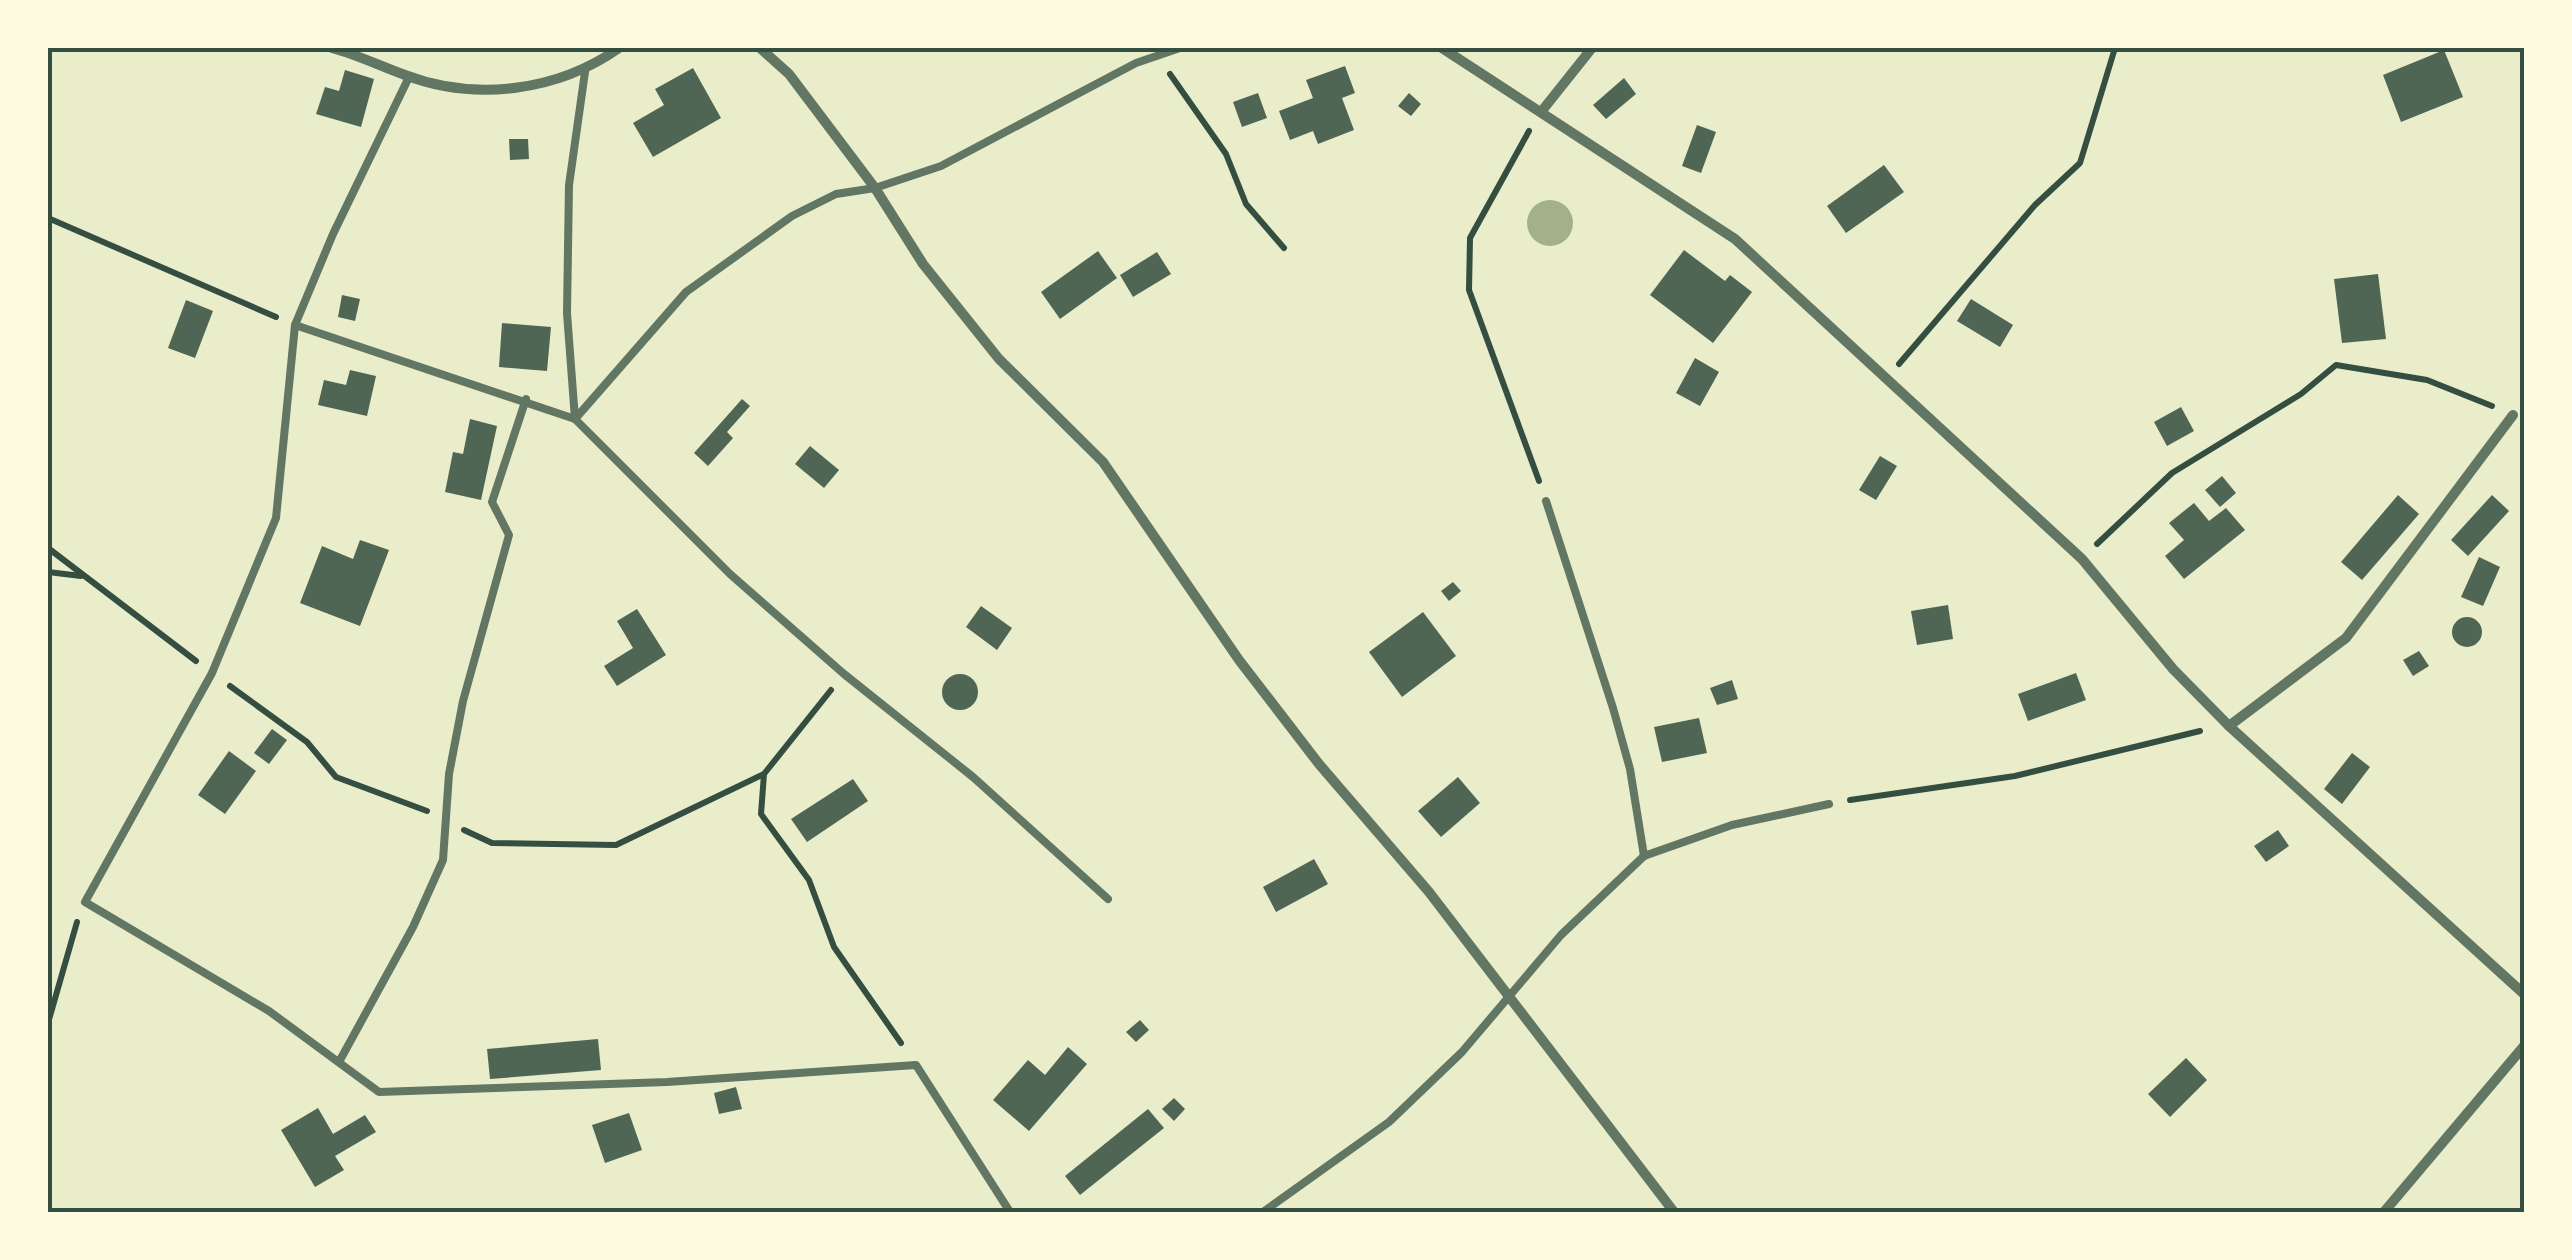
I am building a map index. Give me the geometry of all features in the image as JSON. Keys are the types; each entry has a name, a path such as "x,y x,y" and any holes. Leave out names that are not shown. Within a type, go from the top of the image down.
{"street":[{"path":"332,48 409,77 500,92 585,72 619,48"},
{"path":"760,48 789,74 876,188 924,264 999,359 1103,462 1239,660 1510,996 1674,1212"},
{"path":"1442,48 1735,239 2082,559 2173,669 2229,726 2524,994"},
{"path":"1541,112 1592,48"},
{"path":"2229,726 2346,638 2513,414"},
{"path":"2384,1212 2524,1046"}],"lane":[{"path":"575,419 686,292 792,216 836,194 876,188 940,166 1156,56 1180,48"},
{"path":"575,419 567,313 569,184 585,72"},
{"path":"409,77 333,234 295,325 276,518 212,673 85,902 270,1012 379,1092 667,1082 916,1065 1010,1212"},
{"path":"295,325 526,399 575,419 730,574 844,674 973,777 1108,899"},
{"path":"339,1062 442,860 464,701 510,534 492,502 526,399"},
{"path":"1546,500 1630,769 1644,856"},
{"path":"1263,1212 1390,1122 1462,1052 1561,936 1644,856 1732,825 1829,804"}],"path":[{"path":"1885,380 2035,205 2080,163 2115,48"},
{"path":"1156,56 1226,154 1246,204 1284,248"},
{"path":"1541,112 1470,238 1470,290 1546,500"},
{"path":"48,218 295,325"},
{"path":"2082,559 2172,473 2301,394 2336,365 2427,380 2513,414"},
{"path":"48,548 307,742 336,778 424,809 492,843 616,845 764,774 844,674"},
{"path":"48,572 82,576"},
{"path":"1829,804 2015,776 2229,726"},
{"path":"764,774 761,814 809,880 834,947 916,1065"},
{"path":"48,1023 64,954 85,902"}],"shaded area":[{"path":"1550,200 1566,207 1573,223 1566,239 1550,246 1534,239 1527,223 1534,207"}],"building":[{"path":"2444,50 2463,97 2401,122 2383,75"},
{"path":"1345,66 1355,93 1342,98 1354,130 1318,144 1313,131 1290,140 1279,111 1313,98 1306,80"},
{"path":"693,68 721,118 653,157 633,123 664,105 655,89"},
{"path":"345,70 374,79 361,127 316,114 325,87 339,91"},
{"path":"1624,78 1636,94 1606,119 1593,105"},
{"path":"1258,93 1267,118 1242,127 1233,102"},
{"path":"1409,93 1421,104 1411,116 1398,106"},
{"path":"1697,125 1716,132 1701,173 1682,166"},
{"path":"509,139 528,139 529,159 510,160"},
{"path":"1884,165 1904,192 1846,233 1827,206"},
{"path":"1684,250 1725,281 1730,275 1752,292 1713,343 1650,295"},
{"path":"1098,251 1117,278 1060,319 1041,292"},
{"path":"1157,252 1171,274 1133,297 1120,275"},
{"path":"2378,274 2386,339 2342,343 2334,279"},
{"path":"342,295 360,299 355,321 338,317"},
{"path":"1971,299 2013,325 2000,347 1957,321"},
{"path":"186,300 213,311 195,358 168,348"},
{"path":"502,323 551,327 547,371 499,367"},
{"path":"1695,358 1719,372 1700,406 1676,393"},
{"path":"350,370 376,376 367,416 318,405 324,380 346,385"},
{"path":"742,399 750,406 727,432 733,438 708,466 694,453"},
{"path":"2181,407 2194,431 2167,446 2154,422"},
{"path":"470,419 497,426 481,500 445,492 453,452 463,454"},
{"path":"810,446 839,470 824,488 795,464"},
{"path":"1880,456 1897,466 1876,500 1859,490"},
{"path":"2222,476 2236,493 2220,507 2205,490"},
{"path":"2398,495 2419,514 2362,580 2341,562"},
{"path":"2492,495 2509,511 2468,556 2451,540"},
{"path":"2194,503 2209,521 2226,508 2245,530 2184,579 2165,556 2184,540 2169,523"},
{"path":"360,540 389,550 360,626 300,603 322,546 353,559"},
{"path":"2479,557 2500,567 2483,606 2461,597"},
{"path":"1453,582 1461,591 1449,601 1441,591"},
{"path":"1948,605 1953,639 1917,645 1911,611"},
{"path":"981,606 1012,628 997,650 966,627"},
{"path":"637,609 666,655 617,686 604,666 633,648 617,621"},
{"path":"1423,612 1456,656 1402,697 1369,652"},
{"path":"2467,617 2478,621 2482,632 2478,643 2467,647 2456,643 2452,632 2456,621"},
{"path":"2419,651 2429,666 2413,676 2403,660"},
{"path":"2076,673 2086,700 2028,721 2018,694"},
{"path":"960,674 973,679 978,692 973,705 960,710 947,705 942,692 947,679"},
{"path":"1732,680 1738,699 1717,705 1710,688"},
{"path":"1699,718 1707,753 1662,762 1654,727"},
{"path":"272,729 287,740 269,764 254,753"},
{"path":"229,751 256,771 225,814 198,795"},
{"path":"2352,753 2370,767 2342,804 2324,789"},
{"path":"1458,777 1480,803 1441,837 1418,811"},
{"path":"853,779 868,801 807,842 791,819"},
{"path":"2278,830 2289,846 2266,862 2254,846"},
{"path":"1314,859 1328,884 1276,912 1263,887"},
{"path":"1140,1020 1149,1030 1136,1042 1126,1032"},
{"path":"598,1039 601,1070 490,1079 487,1049"},
{"path":"1068,1047 1087,1064 1029,1131 993,1100 1028,1060 1045,1075"},
{"path":"2186,1058 2207,1080 2170,1117 2148,1094"},
{"path":"736,1087 742,1109 719,1114 714,1093"},
{"path":"1174,1098 1185,1109 1174,1121 1162,1109"},
{"path":"318,1108 333,1134 365,1115 376,1132 335,1156 344,1170 315,1187 281,1130"},
{"path":"1148,1109 1164,1128 1080,1195 1065,1176"},
{"path":"629,1113 642,1150 605,1163 592,1125"}]}
